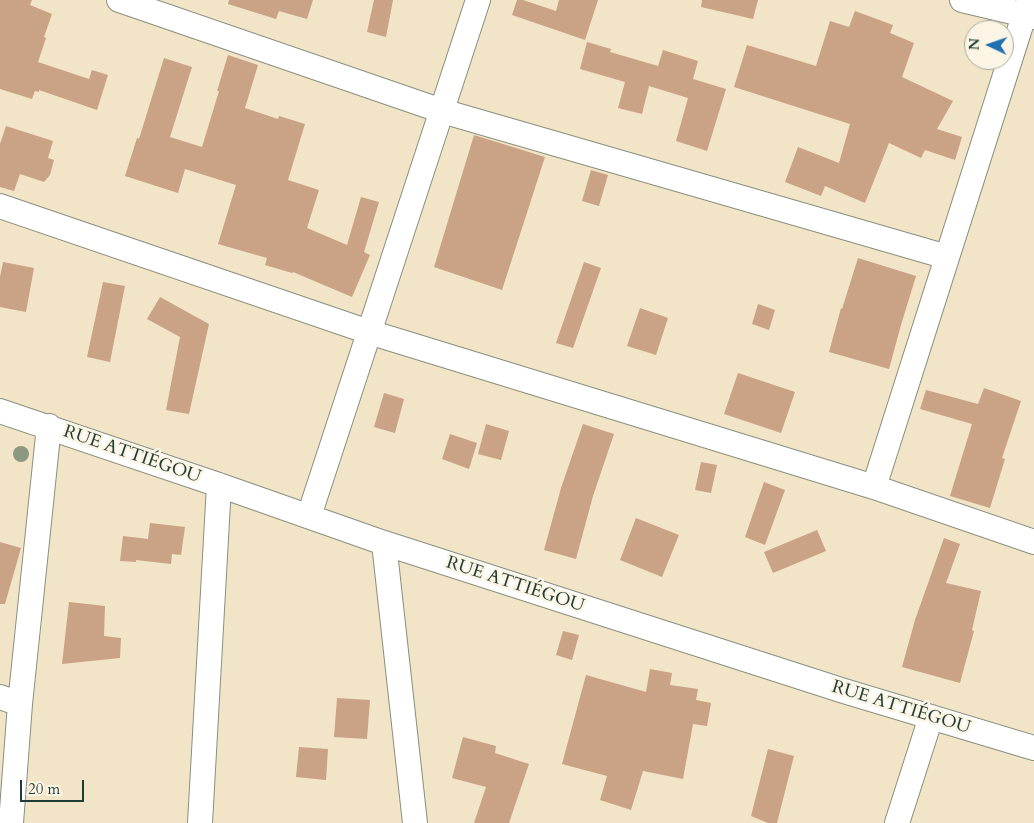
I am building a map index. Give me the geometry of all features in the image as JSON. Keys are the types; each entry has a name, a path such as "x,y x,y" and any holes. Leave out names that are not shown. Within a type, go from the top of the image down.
{"street":[{"path":"119,0 442,111 948,257"},
{"path":"309,516 478,0"},
{"path":"874,487 1029,10 962,0"},
{"path":"0,206 369,332 874,487 1034,542"},
{"name":"RUE ATTIÉGOU","path":"0,411 219,484 384,543 844,691 1034,748"},
{"path":"10,823 10,701 49,426"},
{"path":"200,823 219,484"},
{"path":"384,543 415,823"},
{"path":"897,823 931,717"}],"building":[{"path":"0,0 32,0 30,5 52,14 38,62 89,79 92,70 108,75 97,110 39,90 39,92 35,91 32,99 0,89"},
{"path":"229,0 313,0 307,19 279,11 276,19 228,4"},
{"path":"374,0 393,0 386,37 367,32"},
{"path":"517,0 523,0 556,11 559,0 598,0 585,40 512,15"},
{"path":"702,0 758,0 753,19 701,7"},
{"path":"855,11 893,25 890,33 914,43 902,77 953,101 937,129 962,137 955,160 925,150 921,158 889,143 865,203 825,186 821,196 785,182 798,147 839,163 850,124 734,87 747,45 816,66 830,21 849,27"},
{"path":"587,42 611,49 610,52 658,66 663,50 698,61 693,79 726,89 707,151 676,141 688,98 649,86 642,114 618,108 625,82 580,69"},
{"path":"228,55 258,65 245,108 278,119 279,116 305,124 288,180 319,190 307,228 347,245 361,197 379,202 364,252 370,255 352,297 293,272 265,265 267,258 218,244 236,185 185,169 178,193 125,176 137,138 139,139 164,58 192,67 170,137 202,147"},
{"path":"6,126 53,141 48,158 54,160 50,175 44,182 20,174 14,191 0,187 0,144"},
{"path":"474,135 545,157 502,290 434,267"},
{"path":"591,170 608,175 599,206 582,201"},
{"path":"858,258 916,276 889,369 829,352 841,308"},
{"path":"3,262 34,268 26,312 0,307 0,277"},
{"path":"584,262 601,268 573,348 556,343"},
{"path":"103,282 125,286 110,362 87,357"},
{"path":"160,297 209,324 189,414 166,410 180,337 147,319"},
{"path":"758,304 775,310 769,330 752,324"},
{"path":"640,308 668,318 656,355 627,346"},
{"path":"738,373 795,392 781,433 724,414"},
{"path":"984,388 1021,401 1002,458 1005,459 990,508 950,496 972,424 920,409 926,390 978,404"},
{"path":"384,393 404,399 395,433 374,427"},
{"path":"486,424 509,431 501,460 478,454"},
{"path":"583,424 614,434 593,496 576,559 544,550 561,488"},
{"path":"450,434 477,443 469,469 442,459"},
{"path":"701,462 717,465 711,493 695,490"},
{"path":"764,482 785,490 765,545 745,537"},
{"path":"636,518 679,535 662,577 620,560"},
{"path":"150,523 185,527 181,555 172,554 171,564 136,560 136,562 120,561 123,536 148,539"},
{"path":"817,530 826,551 773,573 764,552"},
{"path":"944,538 960,544 946,583 981,591 972,630 974,631 960,683 902,667 915,620"},
{"path":"0,542 21,548 5,604 0,604"},
{"path":"69,602 105,606 104,636 121,638 120,658 62,664"},
{"path":"563,631 579,635 572,660 556,655"},
{"path":"650,669 672,673 670,685 698,689 696,700 711,703 707,726 693,724 683,779 643,771 631,810 600,800 607,776 562,764 586,675 646,692"},
{"path":"337,698 370,700 367,739 334,737"},
{"path":"463,737 496,746 495,753 529,764 509,823 474,823 486,787 452,778"},
{"path":"299,747 328,749 326,780 296,777"},
{"path":"768,749 794,756 777,823 768,823 751,816"}]}
